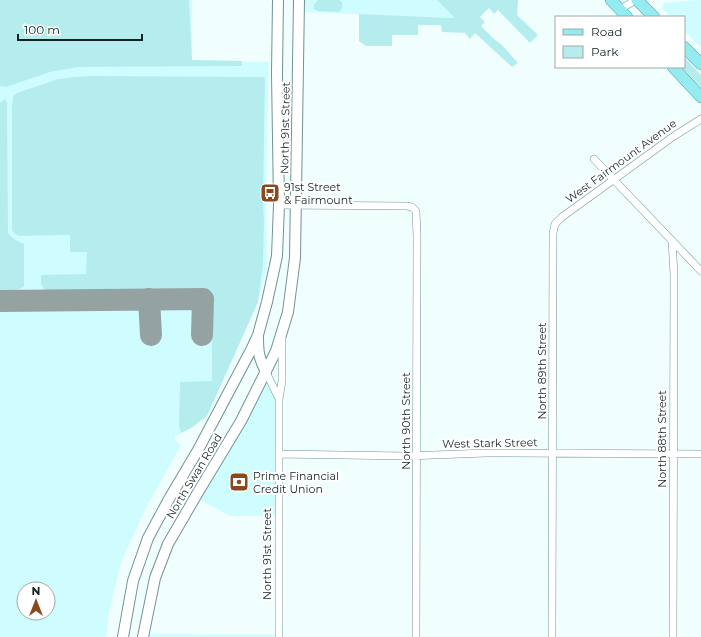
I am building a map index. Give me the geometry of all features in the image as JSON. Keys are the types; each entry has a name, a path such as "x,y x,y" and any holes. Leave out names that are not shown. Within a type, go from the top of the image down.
{"main road":[{"name":"North 91st Street","path":"258,335 277,256 279,205 277,73 278,0"},
{"name":"North 91st Street","path":"282,332 288,312 295,258 299,0"},
{"path":"611,0 624,13"},
{"path":"636,0 653,16"},
{"path":"685,48 701,64"},
{"path":"674,68 701,97"},
{"name":"North Swan Road","path":"143,637 155,578 168,544 241,421 266,372 282,332"},
{"path":"258,335 260,360 266,372"},
{"name":"North Swan Road","path":"123,637 133,581 148,538 198,450 258,335"}],"street":[{"path":"624,13 636,0"},
{"name":"West Fairmount Avenue","path":"555,224 562,217 701,118"},
{"path":"594,159 701,271"},
{"path":"279,205 296,205"},
{"name":"North 90th Street","path":"296,205 407,206 412,207 416,211 416,637"},
{"name":"North 89th Street","path":"552,637 553,233 555,224"},
{"name":"North 88th Street","path":"672,241 674,274 673,637"},
{"name":"North 91st Street","path":"278,637 279,399 282,381 282,332"},
{"name":"North 91st Street","path":"266,372 279,399"},
{"name":"West Stark Street","path":"279,454 701,454"}],"shaded area":[{"path":"0,0 192,0 192,60 269,62 266,198 267,268 258,302 207,416 191,428 174,437 181,445 146,508 122,560 109,611 106,637 0,637"},
{"path":"305,0 486,0 455,18 305,12"},
{"path":"701,0 701,48 685,31 685,16 670,16 662,8 664,3"},
{"path":"266,372 279,399 279,516 230,516 195,497"},
{"path":"143,634 279,635 279,637 143,637"}],"green space":[{"path":"0,0 189,0 192,60 242,61 242,66 79,67 50,72 6,87 0,86"},
{"path":"318,0 339,0 342,2 342,8 339,12 318,11 314,9 314,5"},
{"path":"437,0 518,0 517,15 538,35 530,43 498,10 494,14 489,8 480,17 485,22 481,26 502,45 518,63 512,67 475,33 470,39 465,33 442,32 441,25 418,25 418,35 392,35 392,46 366,46 359,41 359,14 454,17"},
{"path":"685,58 701,75 701,87 682,68 685,68"},
{"path":"89,76 265,77 263,264 258,302 207,416 191,428 181,433 179,426 180,382 212,381 212,335 210,335 209,307 213,306 212,291 45,290 41,285 41,275 86,274 87,252 70,252 70,235 20,236 15,234 12,230 13,96 17,93 58,79"},
{"path":"5,99 7,103 8,233 15,240 24,244 24,286 13,290 0,290 0,103"}],"taxiway":[{"path":"149,299 151,335"},
{"path":"0,301 203,299 202,335"}],"place":[{"name":"91st Street & Fairmount","path":"270,193"},
{"name":"Prime Financial Credit Union","path":"239,482"}]}
